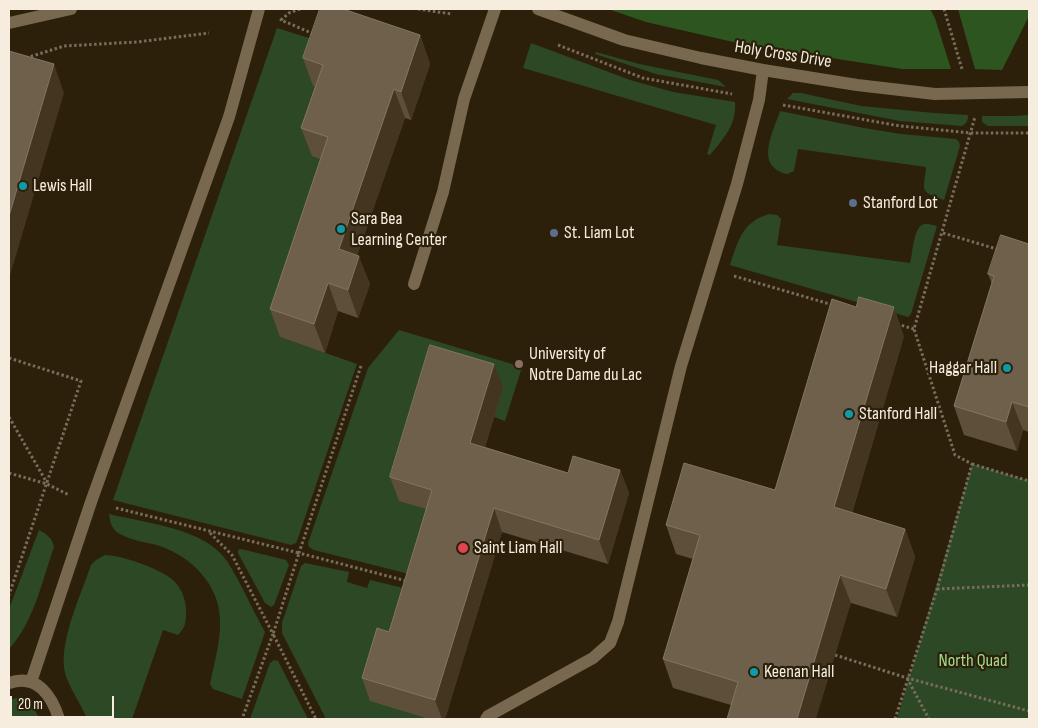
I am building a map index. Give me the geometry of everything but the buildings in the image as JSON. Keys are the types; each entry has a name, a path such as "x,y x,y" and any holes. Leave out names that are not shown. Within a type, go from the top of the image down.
{"street":[{"path":"9,23 71,9"},
{"path":"32,682 91,502 229,117 259,9"},
{"path":"414,284 443,192 464,99 495,9"},
{"name":"Holy Cross Drive","path":"538,9 624,40 763,70 857,85 935,94 1029,92"},
{"path":"486,719 488,716 593,658 610,643 618,622 682,366 737,184 759,100 763,70"},
{"path":"9,683 15,681 32,682 42,688 54,704 58,719"}],"path":[{"path":"300,9 289,13 280,20 321,36"},
{"path":"418,9 452,14"},
{"path":"944,9 962,70"},
{"path":"24,59 64,46 138,42 209,33"},
{"path":"782,105 900,126 971,133 1029,133"},
{"path":"975,116 914,329 955,454 972,464 1029,482"},
{"path":"942,233 1003,251"},
{"path":"712,269 841,308"},
{"path":"896,324 914,329"},
{"path":"9,358 81,381 9,595"},
{"path":"242,719 273,634 298,553 361,366"},
{"path":"9,418 47,484"},
{"path":"895,719 937,589 972,464"},
{"path":"9,473 47,484 72,496"},
{"path":"108,506 409,582"},
{"path":"210,532 232,555 316,719"},
{"path":"937,589 1029,585"},
{"path":"835,655 907,678 1029,711"},
{"path":"907,678 930,719"}],"green space":[{"path":"608,9 930,9 935,18 951,69 902,69 742,44 646,22"},
{"path":"958,9 1029,9 1029,16 1002,70 975,69"},
{"path":"277,28 328,44 338,165 280,337 357,364 298,538 296,543 291,545 113,500"},
{"path":"531,43 630,80 673,92 735,102 732,124 725,137 710,155 707,154 716,125 523,68"},
{"path":"596,52 639,64 718,80 726,87 656,74 595,54"},
{"path":"793,93 801,93 861,106 968,115 968,119 962,126 900,121 787,99"},
{"path":"780,111 901,134 956,139 960,146 944,200 926,192 924,189 926,167 798,149 794,171 787,174 777,170 771,164 768,148"},
{"path":"1029,115 1029,126 988,126 982,122 982,116"},
{"path":"769,214 777,215 781,219 777,245 910,263 918,229 925,224 937,226 911,314 908,317 730,265 739,240 747,227"},
{"path":"399,330 522,367 505,421 494,417 503,387 440,513 421,577 314,550 309,547 308,543 368,368"},
{"name":"North Quad","path":"972,464 1029,481 1029,719 897,719"},
{"path":"109,514 173,528 189,534 217,550 227,561 265,632 242,699 213,689 210,684 218,644 220,619 215,595 202,574 183,557 172,551 129,538 117,532 112,526"},
{"path":"39,530 49,537 54,547 31,614 18,638 9,649 9,609"},
{"path":"241,549 286,560 289,565 274,605 271,607 265,603 238,553 238,550"},
{"path":"105,555 143,564 163,573 176,583 181,590 186,606 185,624 178,635 163,630 132,719 87,719 65,673 65,648 77,604 91,565"},
{"path":"305,563 349,572 347,582 367,588 370,580 416,591 429,719 326,719 282,633 282,623 301,566"},
{"path":"274,660 278,661 308,719 250,719 270,663"},
{"path":"16,698 25,701 31,706 36,711 39,719 9,719 9,700"}],"place":[{"name":"Lewis Hall","path":"23,186"},
{"name":"Stanford Lot","path":"853,203"},
{"name":"Sara Bea Learning Center","path":"341,229"},
{"name":"St. Liam Lot","path":"554,233"},
{"name":"University of Notre Dame du Lac","path":"519,364"},
{"name":"Haggar Hall","path":"1007,368"},
{"name":"Stanford Hall","path":"849,414"},
{"name":"Saint Liam Hall","path":"463,548"},
{"name":"Keenan Hall","path":"754,672"}]}
